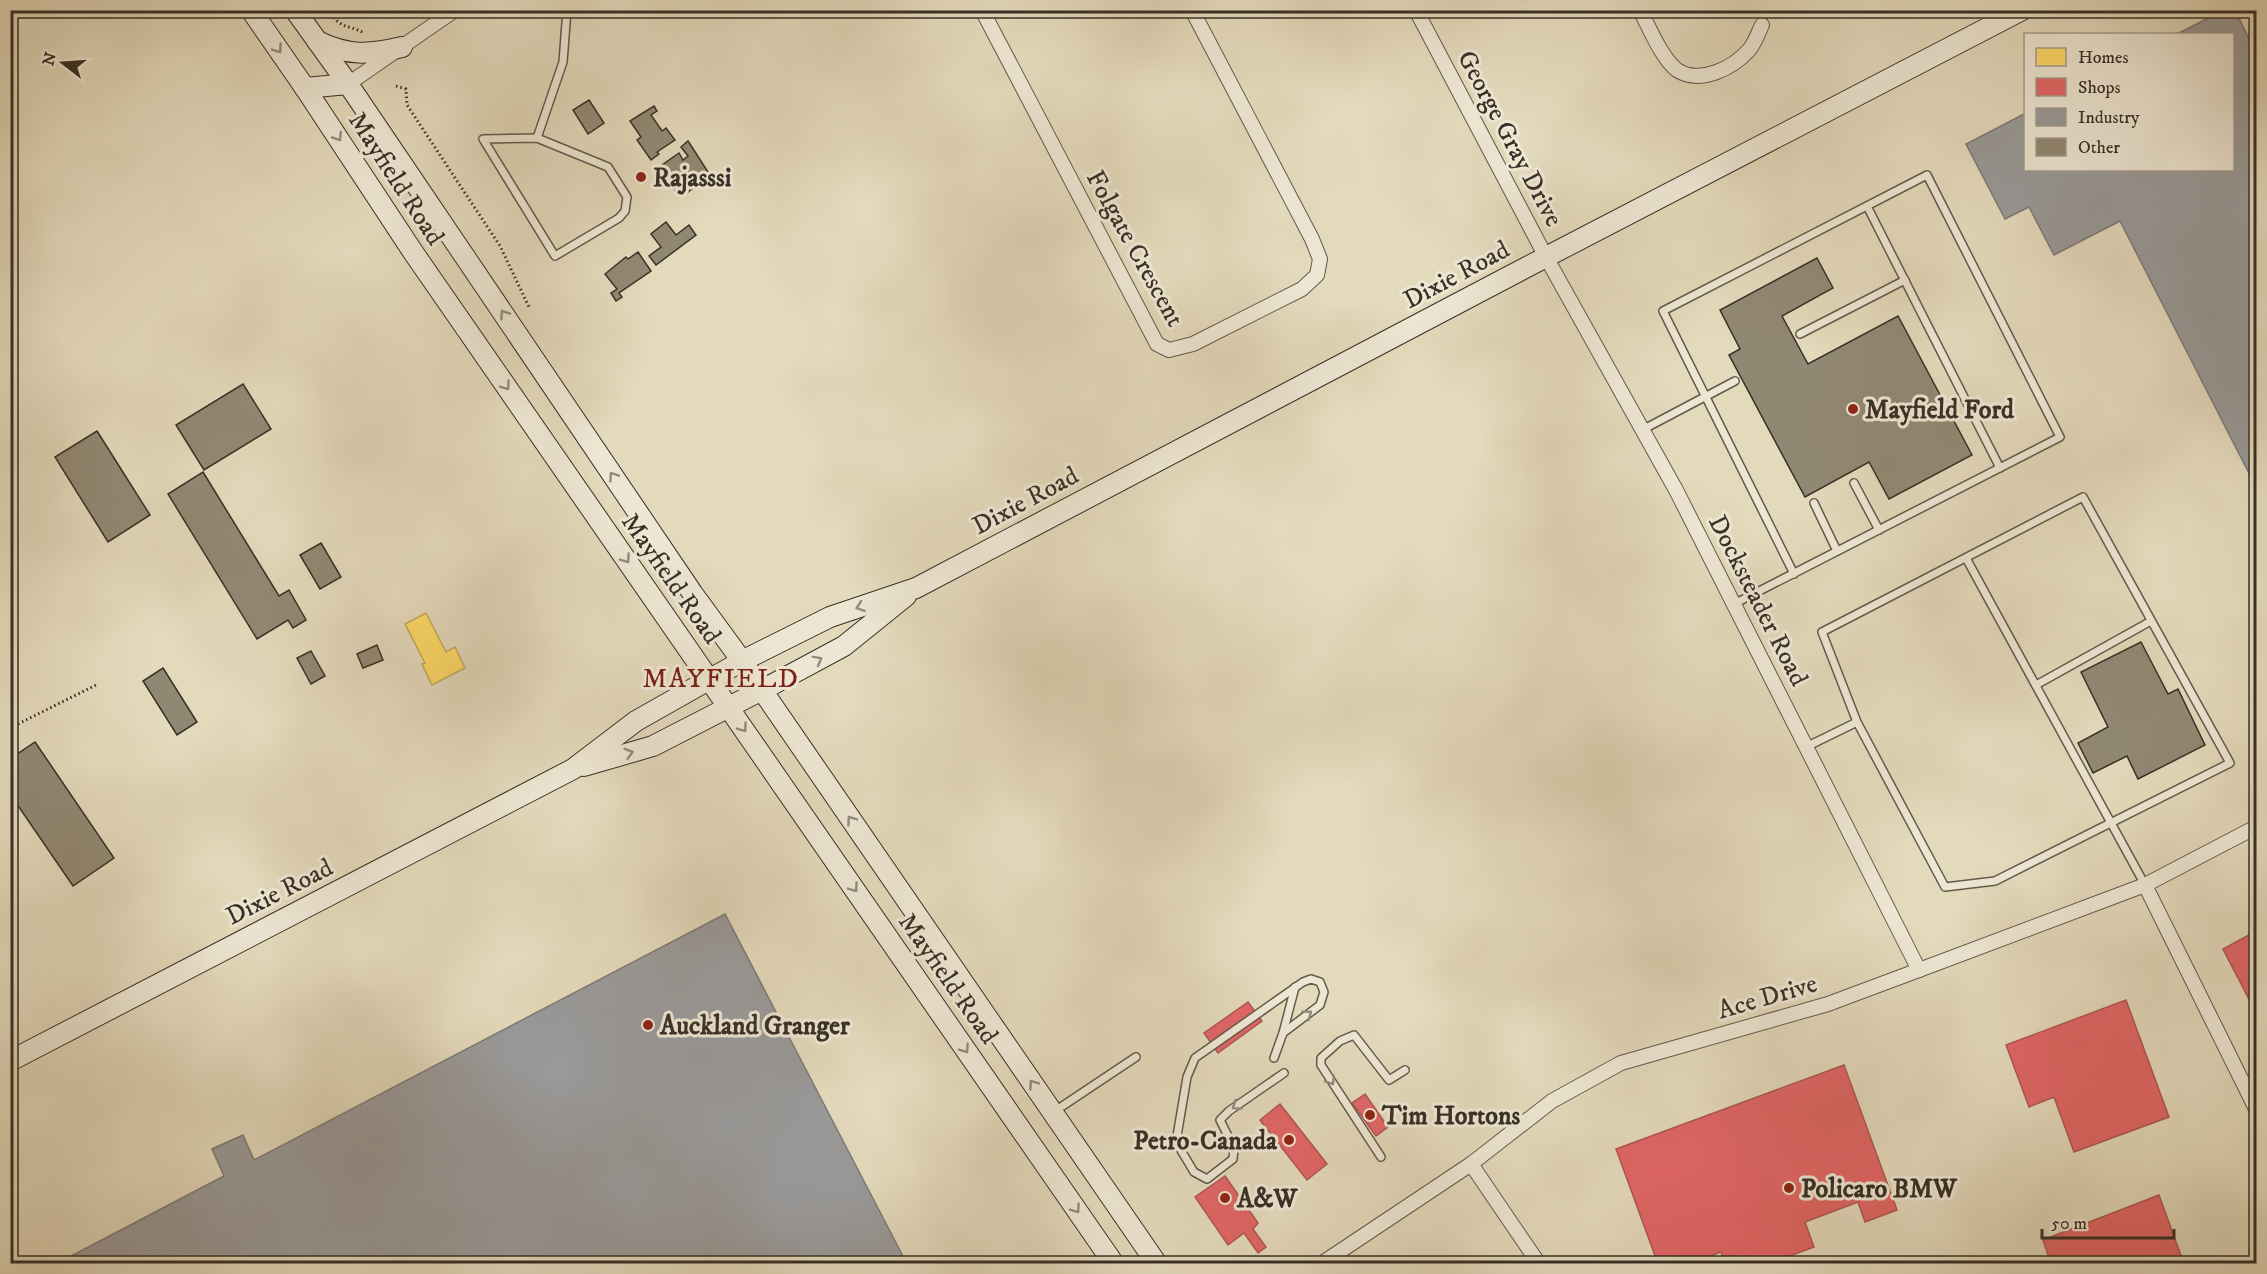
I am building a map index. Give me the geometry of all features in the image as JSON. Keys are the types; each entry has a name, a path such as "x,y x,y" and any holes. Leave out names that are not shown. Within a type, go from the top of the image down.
{"main road":[{"name":"Mayfield Road","path":"251,10 413,252 1114,1263"},
{"name":"Mayfield Road","path":"295,10 348,84 693,594 762,690 1157,1263"},
{"name":"Dixie Road","path":"10,1061 573,769 636,721 742,662 830,617 916,588 1546,256 2022,10"},
{"path":"316,40 341,51 352,53 374,54 402,47"},
{"path":"305,88 348,84"},
{"name":"Dixie Road","path":"573,769 653,746 762,690 844,646 916,588"}],"street":[{"path":"348,84 455,10"},
{"name":"Folgate Crescent","path":"982,10 1157,344 1170,350 1193,344 1302,289 1317,275 1320,259 1312,239 1192,10"},
{"name":"George Gray Drive","path":"1416,10 1546,256"},
{"path":"1640,10 1666,58 1678,70 1704,76 1725,69 1748,51 1762,25"},
{"name":"Docksteader Road","path":"1546,256 1676,490 1919,970"},
{"name":"Ace Drive","path":"1321,1263 1471,1164 1552,1101 1621,1063 1828,1004 2145,885 2256,827"},
{"path":"2145,885 2256,1109"},
{"path":"1471,1164 1539,1263"}],"lane":[{"path":"537,138 563,62 567,10"},
{"path":"537,138 604,164 623,188 627,197 625,210 619,218 555,256 483,139 537,138"},
{"path":"1734,604 2060,436 1927,175 1663,311 1794,573"},
{"path":"1868,206 2000,468"},
{"path":"1800,334 1905,280"},
{"path":"1642,430 1735,381"},
{"path":"1854,483 1879,530"},
{"path":"2083,497 2230,764 1995,881 1945,886 1857,722 1822,632 1966,558 2083,497"},
{"path":"1814,503 1837,551"},
{"path":"1966,558 2145,885"},
{"path":"2036,685 2151,621"},
{"path":"1806,747 1857,722"},
{"path":"1283,1034 1320,1005 1324,992 1320,982 1311,979 1295,987 1195,1058 1187,1077 1176,1142 1194,1172 1208,1179 1233,1159 1234,1149 1220,1120 1229,1111 1284,1073"},
{"path":"1274,1058 1283,1034 1295,987"},
{"path":"1381,1157 1321,1065 1321,1058 1340,1041 1354,1035 1389,1080 1405,1070"},
{"path":"1053,1113 1136,1057"}],"path":[{"path":"328,10 335,21 346,28 364,32"},
{"path":"396,87 406,90 407,105 500,246 529,307"},
{"path":"10,728 96,685"}],"building: Homes":[{"path":"426,613 446,652 455,647 465,668 432,685 422,664 425,663 405,624"}],"building: Shops":[{"path":"2256,931 2256,1013 2223,949"},
{"path":"2126,1000 2169,1117 2074,1152 2054,1097 2029,1107 2006,1045"},
{"path":"1248,1002 1262,1021 1218,1053 1204,1033"},
{"path":"1844,1065 1897,1210 1865,1222 1858,1202 1805,1222 1814,1247 1768,1264 1725,1264 1721,1252 1702,1259 1704,1262 1700,1264 1658,1264 1616,1149"},
{"name":"Tim Hortons","path":"1365,1094 1388,1127 1376,1136 1352,1103"},
{"path":"1280,1104 1327,1164 1307,1180 1260,1120"},
{"path":"1225,1176 1258,1223 1253,1229 1266,1247 1258,1253 1244,1233 1228,1245 1195,1197"},
{"path":"2159,1195 2184,1264 2051,1264 2043,1240"}],"building: Industry":[{"path":"2224,10 2235,10 2256,53 2256,487 2120,221 2054,255 2029,207 2005,219 1966,144 2024,114 2024,171 2234,171 2234,33 2179,33"},
{"name":"Auckland Granger","path":"725,914 907,1264 56,1264 224,1176 212,1149 243,1135 254,1160"}],"building: Other":[{"path":"589,100 604,123 588,134 573,110"},
{"path":"654,106 657,111 651,115 662,131 666,128 675,140 657,152 659,154 651,160 637,140 641,137 630,121"},
{"path":"688,141 710,175 683,196 678,189 676,191 664,173 666,172 662,165 679,153 683,160 688,156 681,147"},
{"path":"666,222 676,235 689,225 696,235 656,265 649,256 661,247 651,234"},
{"path":"638,252 651,271 619,293 622,297 616,301 611,293 617,289 605,274 626,257 628,259"},
{"name":"Mayfield Ford","path":"1817,258 1833,288 1782,316 1808,364 1898,316 1972,455 1889,499 1869,462 1805,497 1729,355 1740,349 1720,310"},
{"path":"243,384 271,429 204,470 176,425"},
{"path":"97,431 150,515 108,542 55,457"},
{"path":"203,472 279,596 289,590 306,620 293,628 288,620 257,639 168,494"},
{"path":"321,543 341,577 320,589 300,555"},
{"path":"2141,642 2168,694 2178,689 2205,745 2138,779 2127,756 2093,773 2078,743 2108,727 2081,672"},
{"path":"377,645 383,660 363,668 357,654"},
{"path":"311,651 325,676 311,684 297,658"},
{"path":"163,668 197,722 177,735 143,681"},
{"path":"35,742 114,858 73,886 10,794 10,759"}],"place":[{"name":"Rajasssi","path":"641,177"},
{"name":"Mayfield Ford","path":"1853,409"},
{"name":"Auckland Granger","path":"648,1025"},
{"name":"Tim Hortons","path":"1370,1115"},
{"name":"Petro-Canada","path":"1289,1140"},
{"name":"Policaro BMW","path":"1789,1188"},
{"name":"A&W","path":"1225,1198"}],"district":[{"name":"MAYFIELD","path":"721,678"}]}
